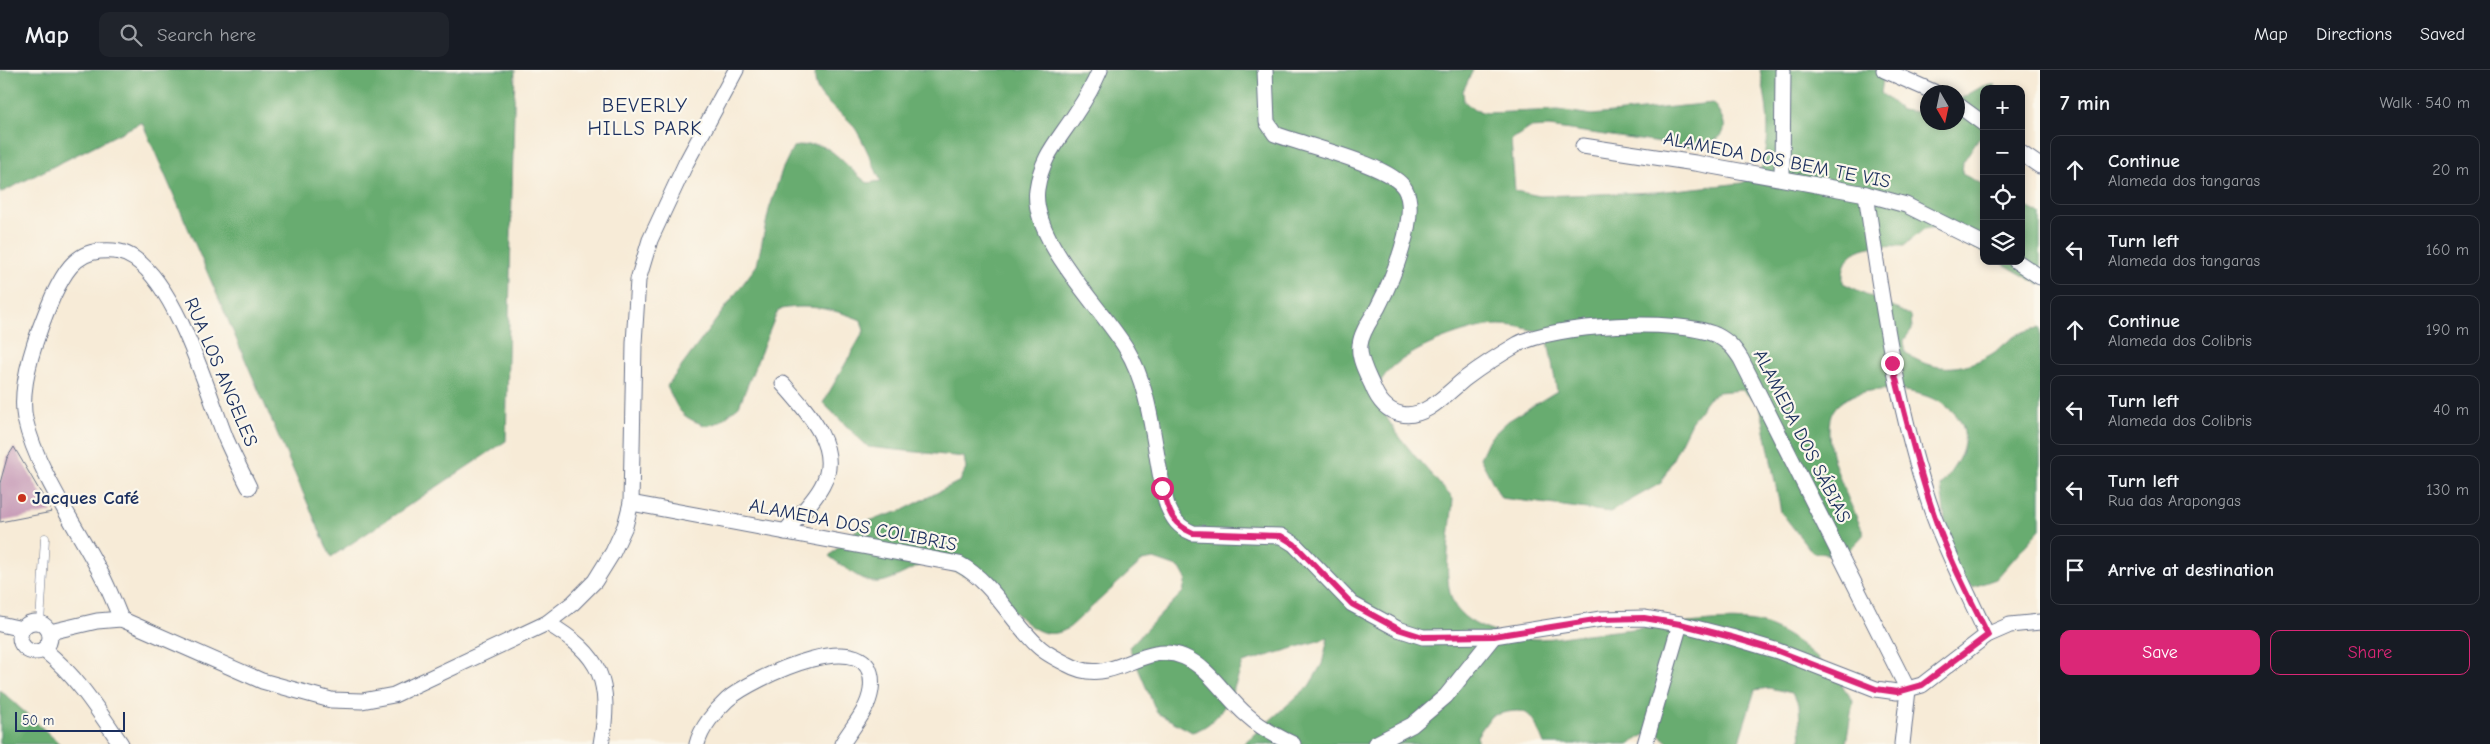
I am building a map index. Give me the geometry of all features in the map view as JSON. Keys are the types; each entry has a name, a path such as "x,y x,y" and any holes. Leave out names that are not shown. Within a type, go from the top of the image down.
{"street":[{"path":"45,627 50,642 44,650 34,653 24,648 20,639 22,629 30,623 45,627 122,619 262,681 330,700 362,701 394,695 547,623 573,603 595,581 621,535 631,503 634,343 638,280 650,240 686,163 736,70"},
{"path":"1100,70 1076,113 1051,147 1040,173 1037,191 1038,214 1051,243 1126,348 1138,372 1167,505 1174,520 1181,529 1193,533 1281,536 1294,544 1352,604 1398,629 1423,637 1494,636 1601,619 1644,618 1680,624 1778,651 1876,689 1897,692 1908,690 1933,678 1988,635 2010,625 2040,622"},
{"name":"ALAMEDA DOS SÁBIAS","path":"1265,70 1267,122 1275,134 1381,170 1405,188 1409,204 1408,223 1395,270 1360,345 1362,359 1377,398 1390,409 1402,415 1418,413 1439,401 1467,378 1520,343 1554,332 1619,326 1692,328 1716,336 1731,344 1741,359 1908,690"},
{"path":"1782,178 1781,104 1783,70"},
{"path":"1884,70 1920,86"},
{"path":"1965,110 1980,121"},
{"name":"ALAMEDA DOS BEM TE VIS","path":"1583,146 1782,178 1866,194 1906,205 1980,242"},
{"path":"2025,156 2040,166"},
{"path":"1866,194 1891,354 1914,452 1934,517 1988,635"},
{"name":"RUA LOS ANGELES","path":"122,619 100,570 56,492 32,442 22,401 46,312 64,272 80,258 96,251 116,249 135,259 158,283 175,309 227,441 249,486"},
{"path":"2022,265 2040,277"},
{"path":"784,384 818,428 828,453 828,470 822,486 785,532"},
{"name":"ALAMEDA DOS COLIBRIS","path":"631,503 959,564 973,573 992,592 1039,647 1068,666 1102,672 1115,670 1143,656 1162,653 1184,657 1202,669 1248,717 1293,744"},
{"path":"547,623 568,635 595,662 602,680 605,696 605,721 601,744"},
{"path":"0,624 22,629"},
{"path":"1645,744 1680,624"},
{"path":"1375,744 1412,725 1446,696 1494,636"},
{"path":"44,650 61,663 89,697 121,744"},
{"path":"697,744 712,716 728,699 771,675 808,659 843,654 864,664 869,675 870,690 862,715 842,744"},
{"path":"1902,744 1908,690"}],"lane":[{"path":"45,538 45,627"}],"green space":[{"path":"0,70 515,70 506,441 331,557 142,122 0,193"},
{"path":"816,70 1473,70 1463,91 1464,101 1474,110 1487,113 1558,110 1592,115 1713,103 1724,122 1722,134 1717,139 1689,147 1549,127 1529,128 1511,140 1515,191 1540,196 1656,192 1742,183 1759,173 1764,160 1768,122 1760,70 1892,70 1883,80 1881,93 1901,110 1920,112 1920,130 1965,130 1965,96 1980,88 1980,138 1963,162 1962,174 1980,183 1980,251 1937,227 1924,229 1904,246 1872,247 1854,253 1847,260 1843,283 1911,316 1912,329 1904,340 1905,352 1925,364 1958,367 1969,364 1994,352 2017,335 2028,330 2040,328 2040,529 1996,579 1973,587 1951,572 1941,486 1963,449 1961,423 1948,408 1928,397 1904,391 1879,390 1856,394 1839,404 1830,419 1829,432 1834,462 1864,534 1851,548 1842,554 1830,555 1812,552 1781,512 1760,405 1742,390 1718,392 1708,399 1691,422 1661,483 1610,512 1501,498 1480,458 1489,439 1508,421 1557,391 1547,335 1506,325 1485,326 1447,337 1407,357 1391,368 1381,381 1378,395 1388,420 1398,434 1453,499 1448,548 1448,574 1451,597 1456,608 1475,624 1487,629 1513,636 1538,639 1715,621 1733,620 1759,623 1787,635 1800,644 1836,677 1845,689 1853,701 1846,744 1801,744 1799,704 1792,693 1769,688 1755,690 1738,744 1669,744 1660,736 1651,734 1641,737 1631,744 1544,744 1531,717 1520,711 1513,711 1491,716 1477,736 1477,744 1243,744 1309,686 1322,664 1328,638 1243,663 1231,695 1219,714 1202,728 1192,732 1157,713 1129,647 1183,592 1186,579 1180,568 1154,559 1142,561 1070,627 1058,633 1046,633 1035,629 1025,622 986,586 965,575 929,561 898,576 878,582 868,581 858,576 829,556 865,522 901,511 960,481 966,469 964,457 868,447 823,403 864,331 861,320 820,308 799,307 778,310 739,406 719,422 707,426 685,416 678,408 667,386 757,265 769,210 782,170 793,147 817,145 823,147 830,150 868,183 881,181 857,131 821,95 815,80"},
{"path":"2025,206 2040,214 2040,285 2005,265 2025,265"},
{"path":"0,690 60,744 0,744"}],"building":[{"name":"Jacques Café","path":"14,447 52,512 0,522 0,483 7,458"}],"place":[{"name":"Jacques Café","path":"22,498"}],"district":[{"name":"BEVERLY HILLS PARK","path":"645,116"}],"route":[{"path":"1162,488 1167,505 1174,520 1181,529 1193,533 1213,535 1281,536 1306,555 1352,604 1398,629 1423,637 1494,636 1601,619 1644,618 1680,624 1731,637 1778,651 1876,689 1897,692 1922,685 1988,635 1934,517 1914,452 1892,363"}]}
